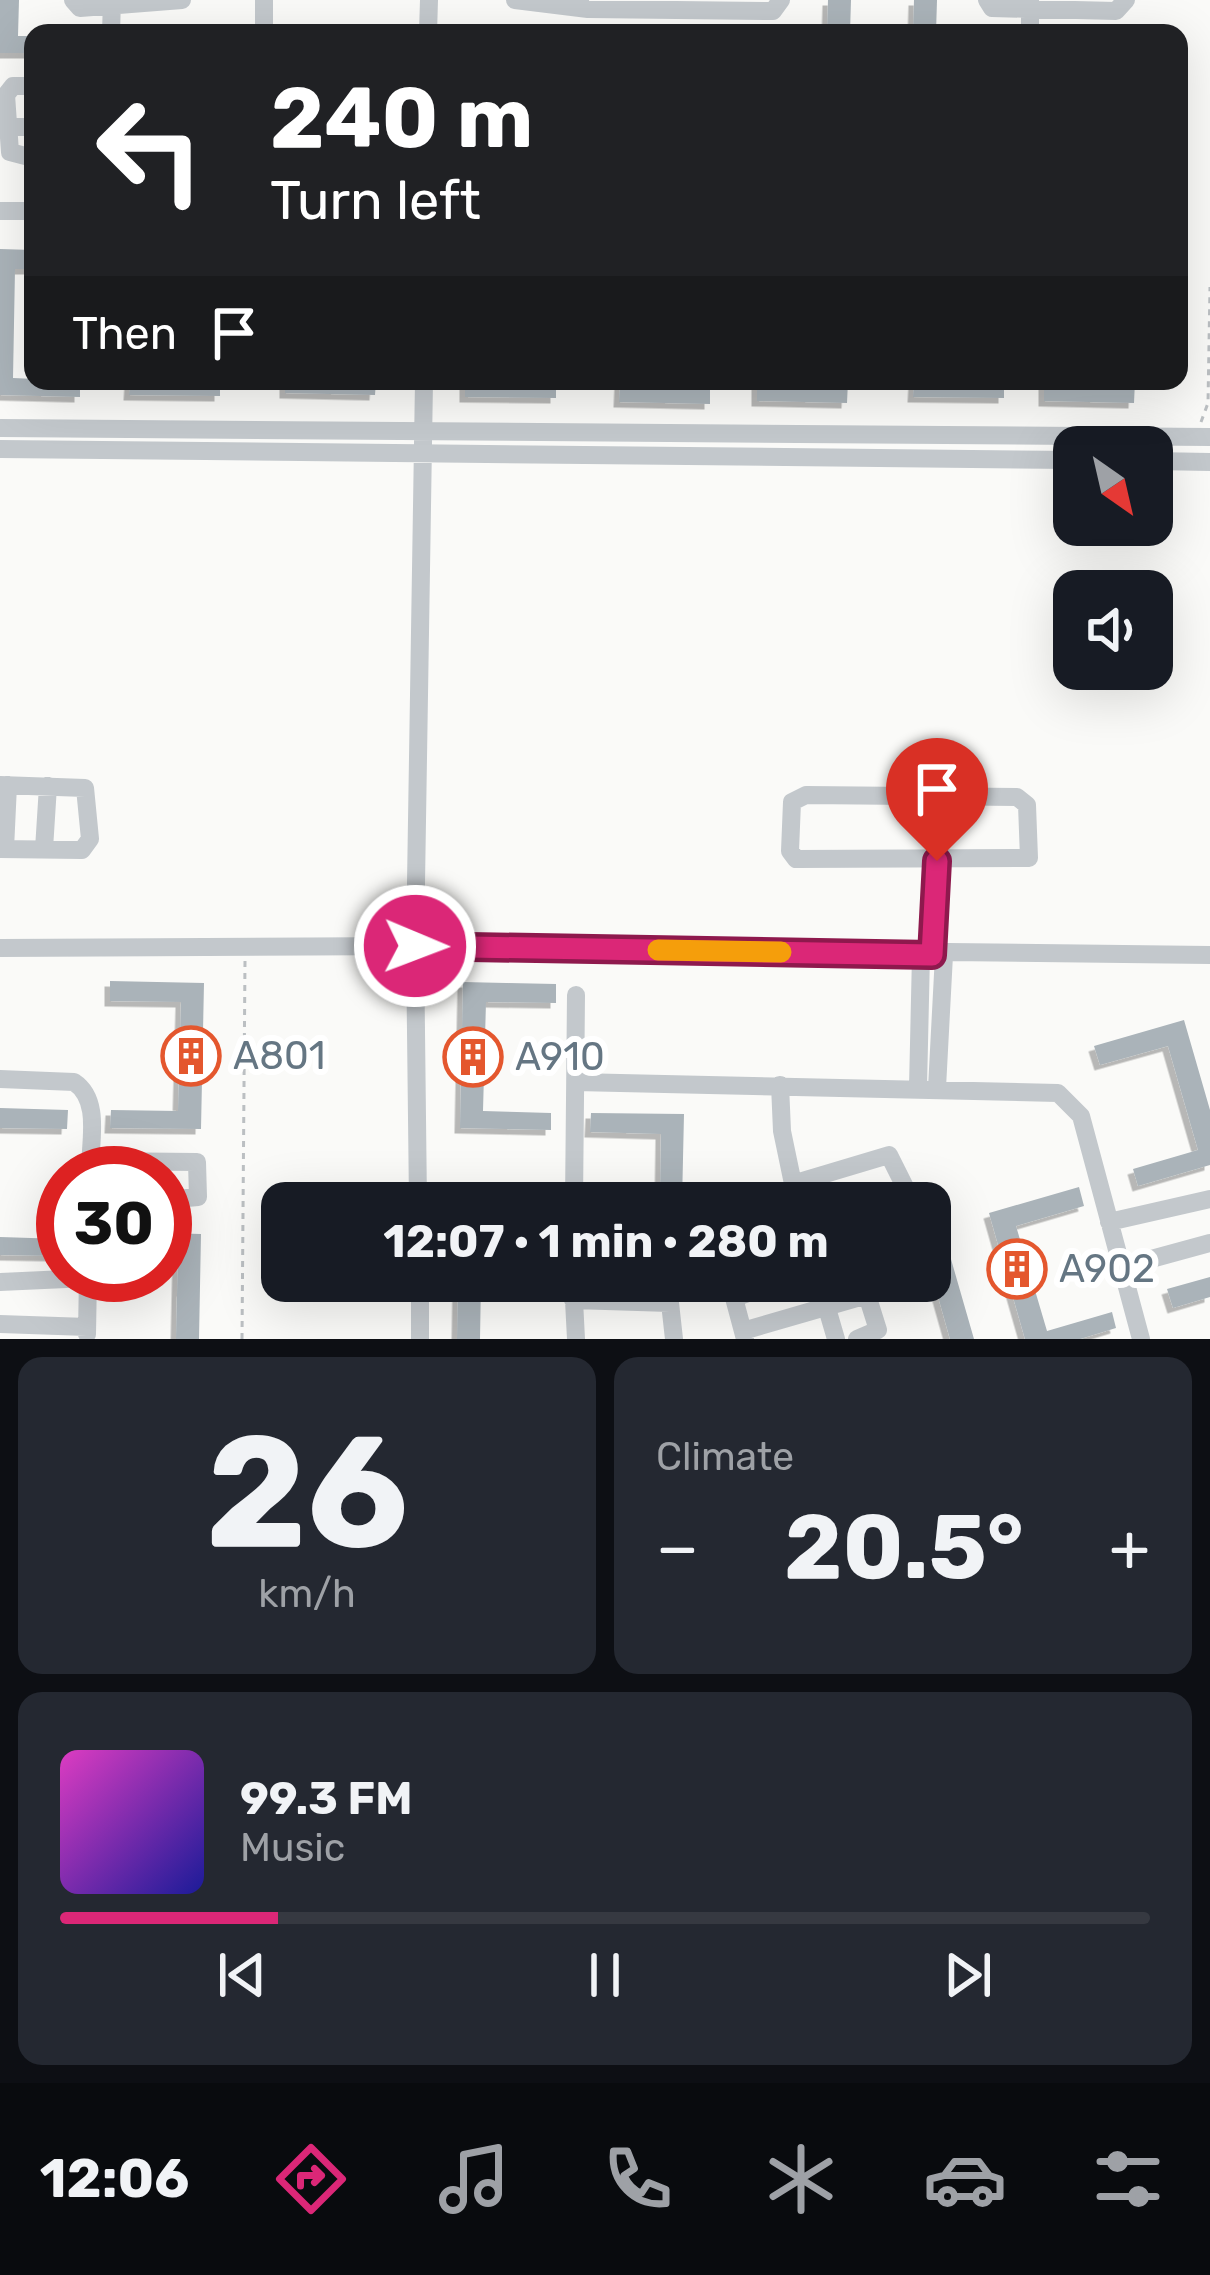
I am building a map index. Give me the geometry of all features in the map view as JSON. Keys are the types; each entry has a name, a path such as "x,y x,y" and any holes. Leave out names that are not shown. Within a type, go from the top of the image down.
{"street":[{"path":"74,0 80,8 182,0"},
{"path":"515,0 737,5 773,11 781,0"},
{"path":"987,0 992,8 1030,4 1116,11 1126,0"},
{"path":"24,86 13,86 6,95 10,152 24,156"},
{"path":"8,127 24,127"},
{"path":"418,1182 415,946 424,390"},
{"path":"0,428 1053,459"},
{"path":"0,449 423,441 1203,437"},
{"path":"1173,461 1210,462"},
{"path":"4,785 85,788 90,839 82,850 3,849 4,785"},
{"path":"44,849 48,786"},
{"path":"806,795 1024,800 1029,857 937,861 796,859 790,850 792,802 806,795"},
{"path":"928,1088 937,861"},
{"path":"0,948 415,946 1210,955"},
{"path":"574,1182 576,995"},
{"path":"0,1079 74,1082 84,1089 91,1101 90,1146"},
{"path":"576,1082 1042,1089 1071,1102 1081,1116 1141,1339"},
{"path":"780,1085 793,1182"},
{"path":"822,1182 889,1155 902,1182"},
{"path":"192,1162 197,1162 198,1198 192,1198"},
{"path":"1109,1222 1210,1199"},
{"path":"1122,1267 1210,1243"},
{"path":"0,1282 36,1280"},
{"path":"735,1302 744,1335 867,1295 878,1330 857,1339"},
{"path":"0,1324 87,1333 88,1302"},
{"path":"419,1302 420,1339"},
{"path":"573,1302 574,1339"},
{"path":"662,1302 670,1303 674,1339"},
{"path":"826,1302 836,1339"}],"path":[{"path":"1203,437 1209,403 1210,287"},
{"path":"242,1339 245,946"}],"building":[{"path":"0,0 19,0 18,36 24,36 24,53 0,53"},
{"path":"828,0 851,0 850,24 827,24"},
{"path":"914,0 937,0 936,24 913,24"},
{"path":"0,249 24,250 24,269 15,269 13,378 24,378 24,390 80,390 80,397 0,395"},
{"path":"129,390 220,390 220,396 129,395"},
{"path":"285,390 375,390 375,395"},
{"path":"465,390 556,390 556,398 465,397"},
{"path":"620,390 710,390 710,404 619,402"},
{"path":"757,390 848,390 847,403 757,401"},
{"path":"913,390 1004,390 1004,398 913,397"},
{"path":"1044,390 1135,390 1134,403 1044,401"},
{"name":"A801","path":"110,981 204,983 201,1129 110,1128 111,1110 178,1111 181,1002 110,1001"},
{"name":"A910","path":"463,982 556,984 556,1003 486,1002 483,1111 551,1113 551,1130 460,1128"},
{"path":"1184,1020 1210,1110 1210,1165 1138,1186 1133,1169 1198,1150 1168,1046 1100,1065 1094,1046"},
{"path":"0,1108 68,1110 67,1129 0,1128"},
{"path":"591,1113 684,1114 682,1182 660,1182 661,1134 590,1132"},
{"name":"A902","path":"1079,1187 1084,1206 1016,1226 1047,1331 1112,1312 1116,1328 1080,1339 1025,1339 989,1213"},
{"path":"192,1234 201,1234 199,1339 176,1339 177,1302 192,1302"},
{"path":"0,1237 36,1238 36,1256 0,1255"},
{"path":"951,1259 974,1339 950,1339 940,1302 951,1302"},
{"path":"1210,1277 1210,1297 1173,1308 1167,1289"},
{"path":"458,1302 481,1302 480,1339 457,1339"}],"slow traffic":[{"path":"658,950 781,952"}],"place":[{"name":"A801","path":"191,1056"},
{"name":"A910","path":"473,1057"},
{"name":"A902","path":"1017,1269"}],"route":[{"path":"415,946 932,955 937,861"}]}
